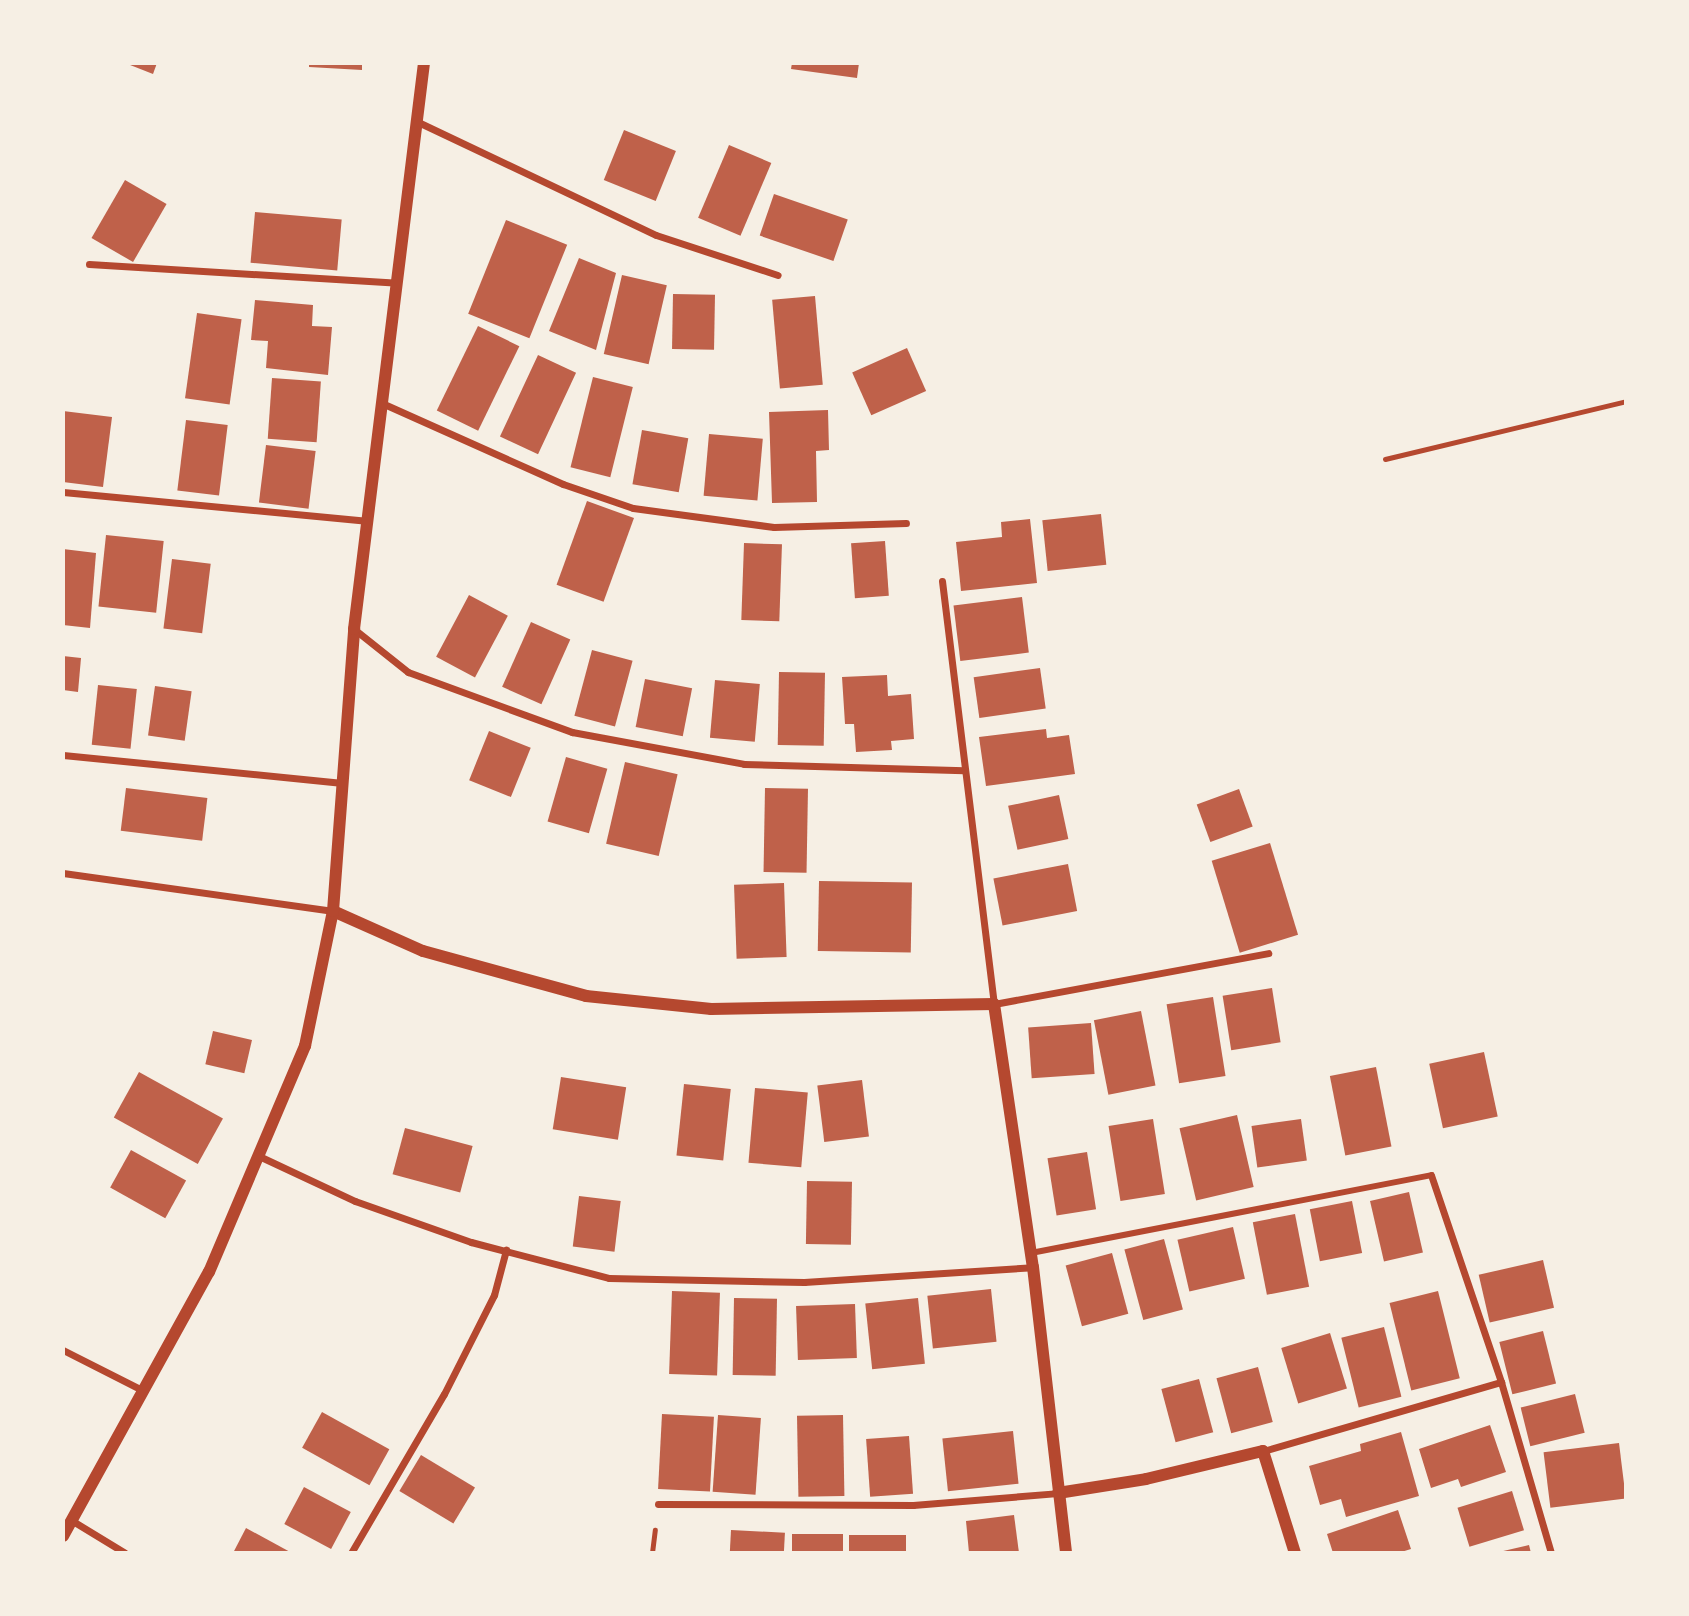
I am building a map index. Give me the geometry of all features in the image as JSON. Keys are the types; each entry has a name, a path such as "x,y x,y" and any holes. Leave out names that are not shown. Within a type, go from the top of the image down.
{"street":[{"path":"63,1535 209,1272 261,1157 305,1046 333,911 354,629 384,404 424,63"},
{"path":"418,122 656,235 778,275"},
{"path":"89,264 397,283"},
{"path":"384,404 563,484 633,508 774,527 906,523"},
{"path":"63,492 369,521"},
{"path":"943,581 994,1004 1033,1267 1066,1553"},
{"path":"354,629 408,672 572,732 744,764 964,770"},
{"path":"63,755 343,783"},
{"path":"63,873 333,911 423,951 586,996 711,1009 994,1004 1268,953"},
{"path":"261,1157 355,1201 506,1250 609,1278 804,1282 1033,1267"},
{"path":"1030,1253 1431,1175 1501,1382 1551,1553"},
{"path":"351,1553 444,1394 494,1295 506,1250"},
{"path":"63,1350 144,1391"},
{"path":"658,1504 913,1505 1058,1493 1146,1479 1263,1451 1501,1382"},
{"path":"1263,1451 1295,1553"},
{"path":"71,1520 125,1553"}],"lane":[{"path":"1385,459 1626,401"}],"building":[{"path":"125,63 157,63 153,74"},
{"path":"309,63 362,63 362,70 309,67"},
{"path":"792,63 859,63 857,78 791,69"},
{"path":"624,130 676,151 656,201 604,180"},
{"path":"729,145 771,163 740,236 698,218"},
{"path":"125,180 167,204 133,262 92,238"},
{"path":"774,194 848,219 833,261 760,236"},
{"path":"255,212 342,220 337,270 251,263"},
{"path":"506,220 567,245 529,338 468,314"},
{"path":"579,258 616,273 596,350 549,331"},
{"path":"622,275 667,285 649,364 604,354"},
{"path":"673,294 715,295 714,350 672,349"},
{"path":"815,296 823,385 780,388 772,300"},
{"path":"255,300 313,305 312,326 332,327 328,375 266,368 268,341 251,340"},
{"path":"197,313 242,319 230,404 185,398"},
{"path":"478,326 519,346 478,431 437,410"},
{"path":"907,348 926,391 871,415 852,372"},
{"path":"538,355 576,373 538,454 500,437"},
{"path":"593,377 633,387 610,477 571,467"},
{"path":"272,378 321,381 317,442 268,439"},
{"path":"828,410 829,450 816,451 817,502 772,503 769,412"},
{"path":"63,411 112,417 103,487 63,482"},
{"path":"186,420 228,425 219,496 177,490"},
{"path":"642,430 688,438 679,492 632,484"},
{"path":"709,434 763,439 757,500 704,496"},
{"path":"266,445 316,451 309,509 259,503"},
{"path":"587,501 634,518 604,602 557,585"},
{"path":"1101,514 1106,565 1048,571 1042,520"},
{"path":"1030,519 1037,583 961,591 956,542 1002,537 1001,522"},
{"path":"106,535 164,541 156,613 98,607"},
{"path":"885,541 889,596 855,598 851,543"},
{"path":"744,543 782,544 779,621 741,620"},
{"path":"63,549 96,553 90,628 63,625"},
{"path":"172,559 211,564 202,633 163,628"},
{"path":"469,595 508,616 475,677 436,657"},
{"path":"1022,597 1029,653 960,661 954,605"},
{"path":"531,622 570,639 541,704 502,687"},
{"path":"592,650 633,661 615,727 574,716"},
{"path":"63,656 81,658 78,692 63,690"},
{"path":"1040,668 1046,709 979,718 974,677"},
{"path":"779,672 825,673 824,746 778,745"},
{"path":"887,675 888,696 911,694 914,739 891,741 892,750 856,752 854,724 845,724 842,677"},
{"path":"645,679 692,688 683,736 636,727"},
{"path":"715,680 760,684 755,742 710,738"},
{"path":"98,685 137,689 131,749 92,745"},
{"path":"155,686 192,691 185,741 148,736"},
{"path":"1046,729 1047,738 1069,735 1075,774 986,786 979,737"},
{"path":"489,731 531,748 511,797 469,780"},
{"path":"566,757 607,769 589,833 548,821"},
{"path":"625,762 678,774 659,856 606,844"},
{"path":"126,788 207,798 202,841 121,831"},
{"path":"765,788 808,789 807,873 764,872"},
{"path":"1239,789 1253,827 1210,842 1197,804"},
{"path":"1059,795 1068,839 1017,850 1008,806"},
{"path":"1270,843 1298,935 1240,953 1212,861"},
{"path":"1068,864 1077,911 1003,926 993,879"},
{"path":"819,881 912,883 911,953 818,951"},
{"path":"784,883 787,957 737,959 734,885"},
{"path":"1272,988 1281,1042 1231,1050 1223,996"},
{"path":"1213,997 1226,1076 1179,1083 1167,1004"},
{"path":"1141,1011 1156,1086 1108,1095 1094,1020"},
{"path":"1091,1023 1095,1074 1032,1078 1028,1027"},
{"path":"213,1031 252,1040 244,1073 205,1064"},
{"path":"1484,1052 1498,1117 1443,1128 1429,1064"},
{"path":"1376,1067 1391,1147 1345,1155 1330,1076"},
{"path":"139,1072 223,1119 198,1164 114,1117"},
{"path":"561,1077 626,1087 618,1140 553,1129"},
{"path":"862,1080 869,1137 824,1142 817,1085"},
{"path":"684,1084 731,1089 723,1161 676,1156"},
{"path":"755,1088 808,1093 801,1167 748,1163"},
{"path":"1237,1115 1254,1187 1196,1200 1180,1128"},
{"path":"1153,1119 1165,1194 1120,1201 1109,1126"},
{"path":"1301,1119 1307,1161 1257,1168 1251,1126"},
{"path":"405,1128 473,1146 460,1192 393,1174"},
{"path":"131,1150 186,1181 165,1218 110,1188"},
{"path":"1087,1152 1096,1209 1057,1216 1047,1158"},
{"path":"807,1181 852,1182 851,1245 806,1244"},
{"path":"1409,1192 1423,1252 1384,1261 1370,1201"},
{"path":"579,1196 621,1201 614,1252 573,1247"},
{"path":"1352,1201 1362,1253 1320,1261 1310,1209"},
{"path":"1295,1214 1309,1287 1267,1295 1253,1222"},
{"path":"1233,1227 1245,1279 1189,1291 1177,1240"},
{"path":"1164,1239 1183,1310 1143,1320 1124,1250"},
{"path":"1112,1253 1128,1314 1082,1326 1066,1265"},
{"path":"1543,1260 1554,1308 1490,1323 1479,1275"},
{"path":"991,1289 997,1342 933,1348 927,1296"},
{"path":"672,1291 720,1293 717,1376 669,1374"},
{"path":"1438,1291 1460,1378 1411,1390 1389,1303"},
{"path":"734,1298 777,1299 776,1376 733,1375"},
{"path":"918,1298 925,1364 872,1369 865,1304"},
{"path":"855,1304 857,1358 798,1360 796,1306"},
{"path":"1384,1327 1401,1397 1359,1408 1341,1338"},
{"path":"1543,1331 1556,1383 1512,1394 1499,1342"},
{"path":"1330,1333 1347,1388 1298,1403 1281,1348"},
{"path":"1258,1367 1273,1422 1231,1433 1216,1378"},
{"path":"1199,1379 1213,1432 1176,1442 1161,1389"},
{"path":"1575,1394 1585,1433 1530,1446 1521,1408"},
{"path":"322,1412 389,1449 369,1485 302,1448"},
{"path":"662,1414 714,1417 710,1492 658,1489"},
{"path":"718,1415 761,1418 756,1495 713,1492"},
{"path":"843,1415 844,1496 798,1497 797,1416"},
{"path":"1490,1425 1506,1472 1461,1487 1458,1479 1431,1488 1419,1449"},
{"path":"1013,1431 1019,1484 948,1491 942,1438"},
{"path":"1401,1432 1419,1496 1346,1517 1341,1499 1320,1505 1309,1466 1361,1451 1360,1444"},
{"path":"909,1436 913,1494 870,1497 866,1439"},
{"path":"1619,1443 1626,1499 1550,1508 1544,1452"},
{"path":"421,1455 475,1487 453,1523 399,1491"},
{"path":"304,1487 351,1512 331,1549 284,1524"},
{"path":"1512,1491 1524,1530 1469,1547 1457,1508"},
{"path":"1398,1510 1411,1549 1398,1553 1333,1553 1327,1534"},
{"path":"1014,1515 1019,1553 969,1553 966,1521"},
{"path":"246,1528 292,1553 233,1553"},
{"path":"731,1530 785,1533 784,1553 730,1553"},
{"path":"792,1534 843,1534 843,1553 792,1553"},
{"path":"849,1535 906,1535 906,1553 849,1553"},
{"path":"1529,1545 1531,1553 1499,1552"}]}
